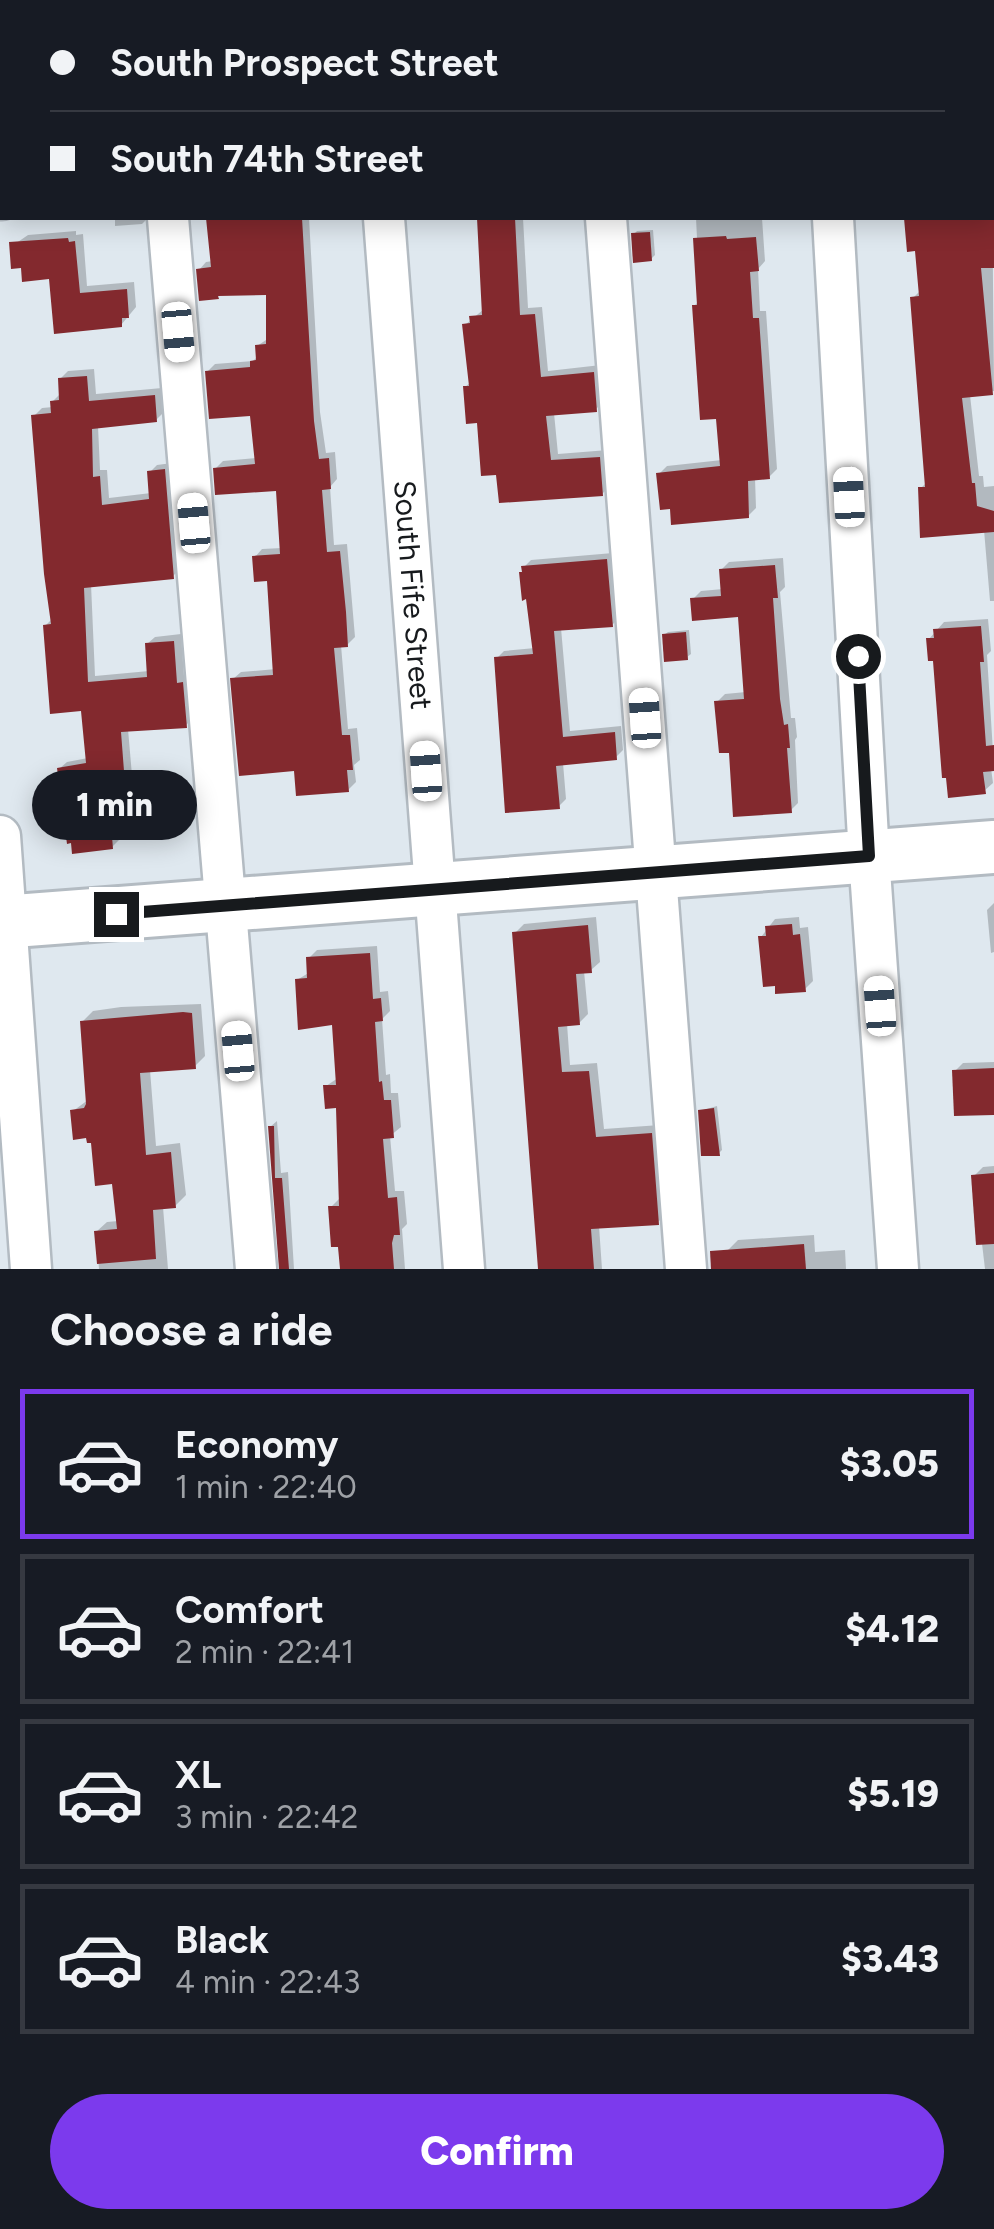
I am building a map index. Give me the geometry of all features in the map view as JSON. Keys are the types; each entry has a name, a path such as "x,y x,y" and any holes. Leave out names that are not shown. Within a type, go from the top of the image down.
{"main road":[{"path":"3,922 994,847"}],"street":[{"path":"168,220 256,1269"},
{"name":"South Fife Street","path":"384,220 464,1269"},
{"path":"606,220 686,1269"},
{"path":"833,220 869,856 898,1269"},
{"path":"0,836 3,922 31,1269"}],"building":[{"path":"206,220 302,220 314,421 319,459 329,458 331,489 322,490 327,552 340,551 346,612 348,647 334,648 342,735 350,735 353,770 347,770 349,792 296,796 294,771 239,776 230,678 273,675 267,581 254,582 252,556 280,554 276,491 215,495 213,468 255,464 250,416 209,419 205,371 250,367 250,361 256,360 255,345 266,344 266,295 218,296 219,299 199,301 196,269 211,267"},
{"path":"477,220 515,220 520,315 535,314 541,377 594,372 597,412 546,416 551,460 600,457 603,496 499,503 496,475 481,476 477,423 466,424 463,386 469,386 462,324 470,323 469,316 482,315"},
{"path":"904,220 994,220 994,268 981,268 993,395 962,398 977,506 994,511 994,532 920,538 918,487 925,487 910,297 919,296 915,251 907,252"},
{"path":"650,232 652,261 633,263 631,233"},
{"path":"756,237 759,271 750,272 753,318 759,318 770,479 748,481 749,518 671,525 670,509 660,510 656,473 720,466 716,419 700,420 692,305 697,305 693,238"},
{"path":"68,238 69,242 75,241 80,293 127,289 129,318 122,318 122,327 54,334 49,279 22,282 21,268 11,269 9,242"},
{"path":"87,376 89,401 155,395 157,422 92,429 93,477 100,476 102,505 149,499 147,471 165,469 174,579 84,588 88,682 147,677 145,643 174,641 177,683 183,682 187,728 121,732 126,797 109,799 113,849 72,854 71,843 67,844 57,768 86,763 81,711 50,714 43,625 51,624 31,415 51,413 50,401 59,400 58,378"},
{"path":"607,559 613,627 554,631 563,737 615,732 617,760 556,766 560,809 505,813 494,657 533,654 526,599 522,601 521,566"},
{"path":"775,565 778,598 773,598 780,699 784,725 788,724 792,813 733,817 729,753 719,753 714,701 744,699 738,617 692,621 690,598 721,596 719,569"},
{"path":"981,626 986,746 994,745 994,771 983,772 986,794 948,798 946,778 942,778 933,661 928,661 926,638 934,638 933,629"},
{"path":"686,632 688,660 664,662 662,634"},
{"path":"792,924 793,935 800,934 806,992 775,994 775,986 763,987 758,936 766,936 765,926"},
{"path":"588,925 592,973 576,974 580,1025 558,1027 562,1072 589,1071 596,1137 652,1133 659,1225 591,1229 594,1269 538,1269 512,932"},
{"path":"370,953 373,999 381,998 383,1021 375,1022 379,1082 382,1081 384,1100 391,1100 394,1138 383,1139 388,1198 397,1197 400,1235 394,1235 392,1243 394,1269 340,1269 338,1247 331,1247 328,1206 339,1206 336,1108 325,1109 323,1085 336,1085 332,1025 298,1030 295,979 307,978 306,957"},
{"path":"192,1013 196,1069 140,1073 146,1155 171,1152 176,1208 153,1210 156,1259 97,1264 94,1231 117,1229 112,1184 95,1186 91,1143 86,1138 73,1140 70,1110 84,1108 86,1104 80,1021"},
{"path":"994,1068 994,1115 954,1116 952,1070"},
{"path":"714,1108 720,1156 701,1156 698,1110"},
{"path":"268,1126 274,1126 275,1178 282,1178 289,1269 279,1269"},
{"path":"994,1173 994,1244 976,1245 971,1175"},
{"path":"804,1244 806,1269 711,1269 710,1251"}],"route":[{"path":"116,914 869,856 858,656"}]}
